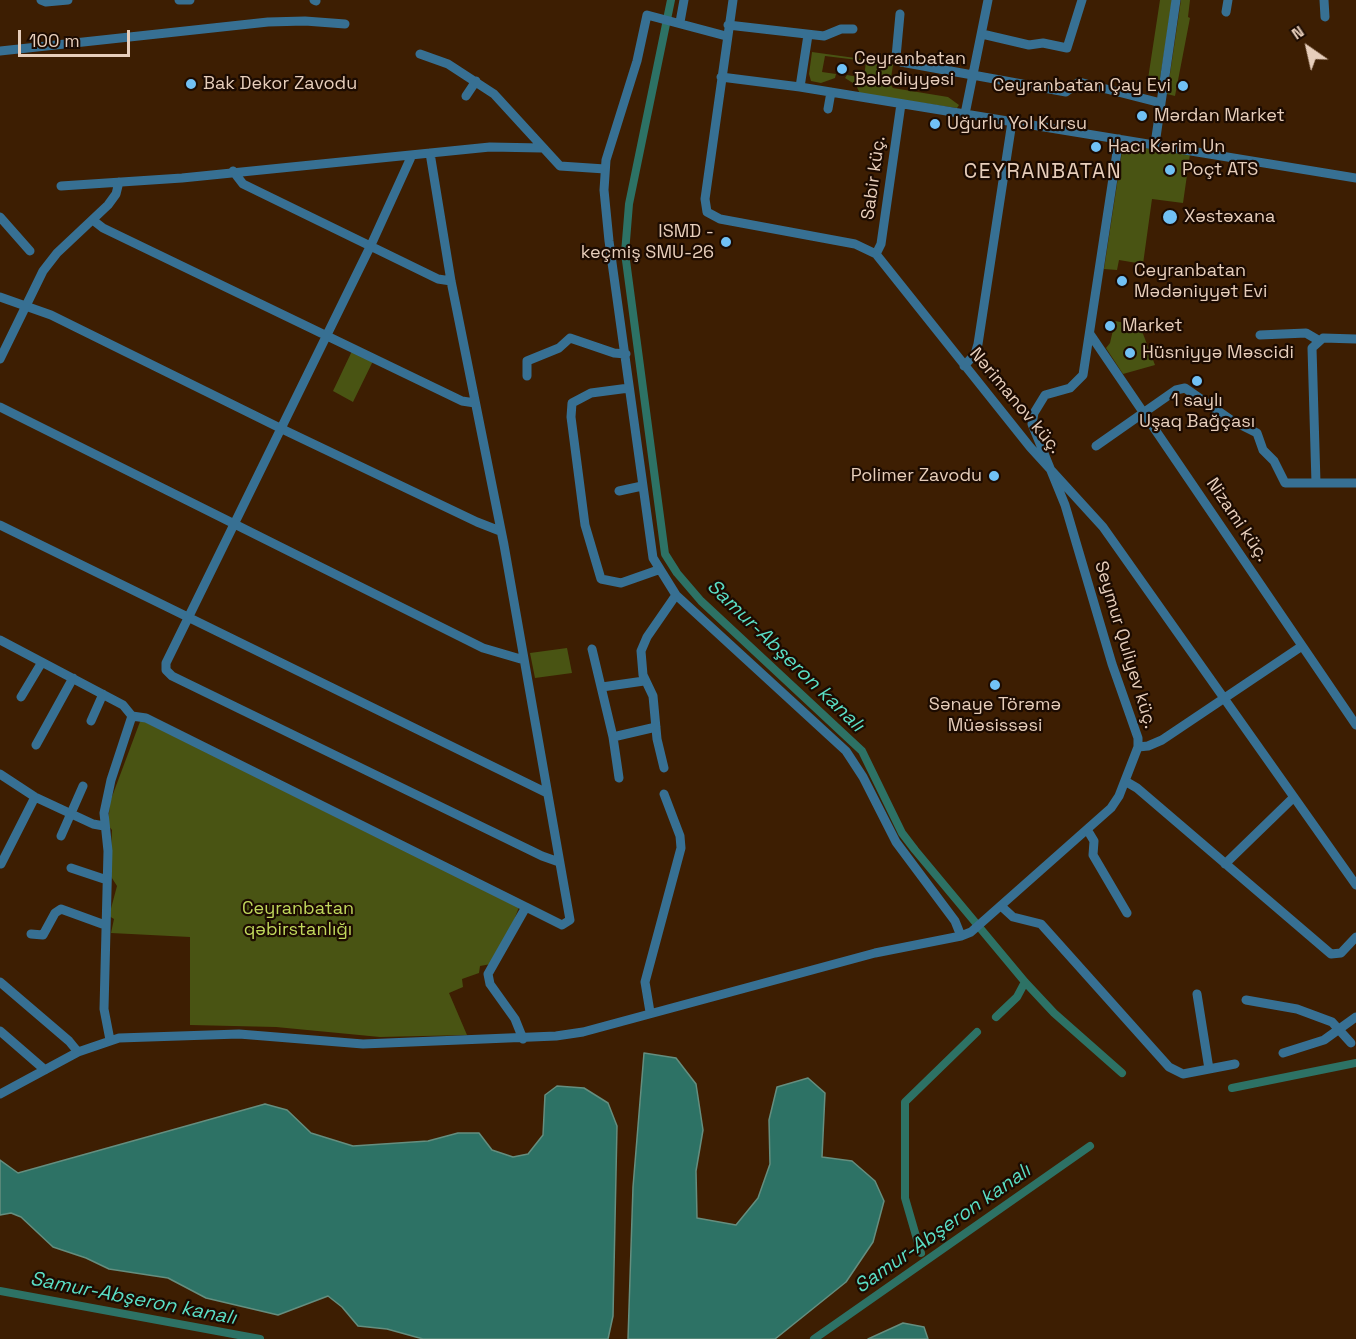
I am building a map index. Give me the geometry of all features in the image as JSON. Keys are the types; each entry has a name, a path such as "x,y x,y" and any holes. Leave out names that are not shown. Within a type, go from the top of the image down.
{"street":[{"path":"41,0 46,2 68,0"},
{"path":"178,0 190,0"},
{"path":"680,22 684,0"},
{"name":"Nərimanov küç.","path":"733,0 726,36 705,200 708,212 720,219 855,244 876,254 964,366 1049,467 1103,526 1356,885"},
{"path":"965,114 988,0"},
{"path":"982,34 1029,45 1043,44 1067,48 1082,0"},
{"path":"1155,144 1176,0"},
{"path":"1226,12 1228,0"},
{"path":"1324,0 1325,17"},
{"path":"900,14 897,60 1066,92 1079,82 1161,103"},
{"path":"726,36 647,15 605,170 604,190 609,241 650,542 658,570 676,595 846,751 864,777 896,842 955,921 961,936"},
{"path":"0,51 268,22 317,21 345,24"},
{"path":"728,25 824,36 841,28 853,29"},
{"path":"800,87 808,35"},
{"path":"420,54 448,64 476,81 514,113 560,166 605,170"},
{"path":"721,77 800,87 1356,178"},
{"path":"466,96 476,81"},
{"path":"828,108 831,92"},
{"name":"Sabir küç.","path":"876,254 881,244 901,104"},
{"path":"964,366 975,354 978,344 1012,122"},
{"path":"1049,467 1035,433 1034,413 1045,394 1070,388 1083,375 1119,139"},
{"path":"61,186 490,147 542,148"},
{"path":"0,640 123,705 132,716 146,718 562,925 570,920 524,660 451,280 430,153"},
{"path":"412,155 236,524 166,663 166,670 172,676 542,856 559,862"},
{"path":"233,171 243,184 438,279 451,280"},
{"path":"0,359 25,306 51,259 94,221 116,194 118,182"},
{"path":"0,217 30,251"},
{"path":"94,221 103,228 462,401 475,404"},
{"path":"0,297 51,315 282,429 500,531"},
{"path":"1260,335 1306,333 1318,340 1356,339"},
{"name":"Nizami küç.","path":"1090,334 1356,725"},
{"path":"527,376 527,361 559,348 570,338 614,353 626,354"},
{"path":"1316,483 1311,359 1312,348 1318,340"},
{"path":"629,388 591,393 572,403 571,417 585,525 601,579 621,583 658,570"},
{"path":"1096,446 1176,390 1185,388 1231,420 1257,433 1263,450 1274,461 1285,483 1356,483"},
{"path":"0,407 483,648 524,660"},
{"name":"Seymur Quliyev küç.","path":"0,1094 78,1052 110,1040 197,1034 272,1035 363,1044 523,1039 568,1035 875,953 971,932 1088,831 1111,808 1125,781 1138,747 1138,738 1115,675 1065,505 1049,467"},
{"path":"619,491 642,486"},
{"path":"0,525 547,794"},
{"path":"664,768 653,696 644,681 643,645 676,595"},
{"path":"1138,747 1148,746 1162,740 1302,646"},
{"path":"592,649 613,737 619,778"},
{"path":"21,697 42,662"},
{"path":"36,745 73,678"},
{"path":"602,687 644,681"},
{"path":"91,721 103,694"},
{"path":"110,1040 104,1009 108,851 104,826 106,797 132,716"},
{"path":"613,737 656,727"},
{"path":"0,774 35,797 104,826"},
{"path":"1125,781 1137,788 1331,954 1341,953 1356,937"},
{"path":"61,836 83,786"},
{"path":"650,1012 645,982 681,848 680,836 664,794"},
{"path":"1,864 35,797"},
{"path":"1225,864 1293,798"},
{"path":"1088,831 1094,841 1093,855 1127,913"},
{"path":"71,868 107,880"},
{"path":"1001,906 1013,917 1041,924 1176,1072 1183,1074 1235,1064"},
{"path":"523,1039 515,1019 488,978 526,907"},
{"path":"31,934 44,935 55,913 61,909 105,925"},
{"path":"0,982 69,1041 78,1052"},
{"path":"1197,994 1209,1069"},
{"path":"1246,1000 1310,1013 1332,1022 1351,1043"},
{"path":"1283,1053 1308,1047 1341,1030 1356,1017"},
{"path":"0,1031 45,1070"}],"green space":[{"path":"1160,0 1172,0 1165,48 1158,90 1146,92"},
{"path":"1181,0 1190,0 1188,17 1190,18 1175,96 1167,94"},
{"path":"812,52 891,63 893,65 890,84 893,88 948,97 959,105 957,108 860,94 856,85 845,78 847,75 864,78 866,61 825,56 822,72 836,74 835,78 821,83 811,81 809,74"},
{"path":"1123,145 1190,154 1183,203 1152,199 1143,264 1119,260 1117,270 1104,269"},
{"path":"1115,321 1140,326 1155,365 1123,374 1106,348 1110,343"},
{"path":"352,351 373,361 353,402 333,391"},
{"path":"567,648 572,673 535,678 530,653"},
{"name":"Ceyranbatan qəbirstanlığı","path":"141,719 519,907 510,931 491,964 480,966 479,973 462,979 463,987 449,993 467,1035 380,1037 276,1027 190,1025 190,937 111,933 114,919 109,916 117,886 110,875 112,830 108,825 110,802"}],"water":[{"path":"644,1053 676,1058 696,1084 703,1130 696,1171 697,1218 736,1225 758,1198 770,1164 769,1120 777,1087 808,1078 825,1093 822,1157 852,1161 875,1181 884,1201 873,1242 846,1282 775,1339 628,1339 633,1187"},
{"path":"557,1086 584,1088 608,1103 617,1126 613,1316 608,1339 423,1339 387,1329 358,1326 342,1307 328,1296 278,1315 206,1298 168,1278 109,1269 86,1258 53,1247 21,1217 11,1213 0,1215 0,1160 18,1173 265,1104 287,1110 311,1133 353,1146 428,1141 458,1133 479,1133 492,1150 513,1157 528,1154 543,1135 545,1095"},
{"path":"903,1323 924,1327 928,1339 868,1339"}],"waterway":[{"name":"Samur-Abşeron kanalı","path":"671,0 629,204 625,253 665,554 677,573 701,601 862,751 902,833 915,850 1025,982 1054,1013 1122,1073"},
{"path":"996,1017 1017,997 1025,982"},
{"path":"921,1253 905,1198 905,1102 977,1032"},
{"path":"1232,1088 1356,1063"},
{"name":"Samur-Abşeron kanalı","path":"814,1339 1090,1146"},
{"name":"Samur-Abşeron kanalı","path":"0,1291 260,1339"}],"place":[{"name":"Ceyranbatan Bələdiyyəsi","path":"842,69"},
{"name":"Bak Dekor Zavodu","path":"191,84"},
{"name":"Ceyranbatan Çay Evi","path":"1183,86"},
{"name":"Mərdan Market","path":"1142,116"},
{"name":"Uğurlu Yol Kursu","path":"935,124"},
{"name":"Hacı Kərim Un","path":"1096,147"},
{"name":"Poçt ATS","path":"1170,170"},
{"name":"Xəstəxana","path":"1170,217"},
{"name":"ISMD - keçmiş SMU-26","path":"726,242"},
{"name":"Ceyranbatan Mədəniyyət Evi","path":"1122,281"},
{"name":"Market","path":"1110,326"},
{"name":"Hüsniyyə Məscidi","path":"1130,353"},
{"name":"1 saylı Uşaq Bağçası","path":"1197,381"},
{"name":"Polimer Zavodu","path":"994,476"},
{"name":"Sənaye Törəmə Müəsissəsi","path":"995,685"}],"district":[{"name":"CEYRANBATAN","path":"1043,172"}]}
